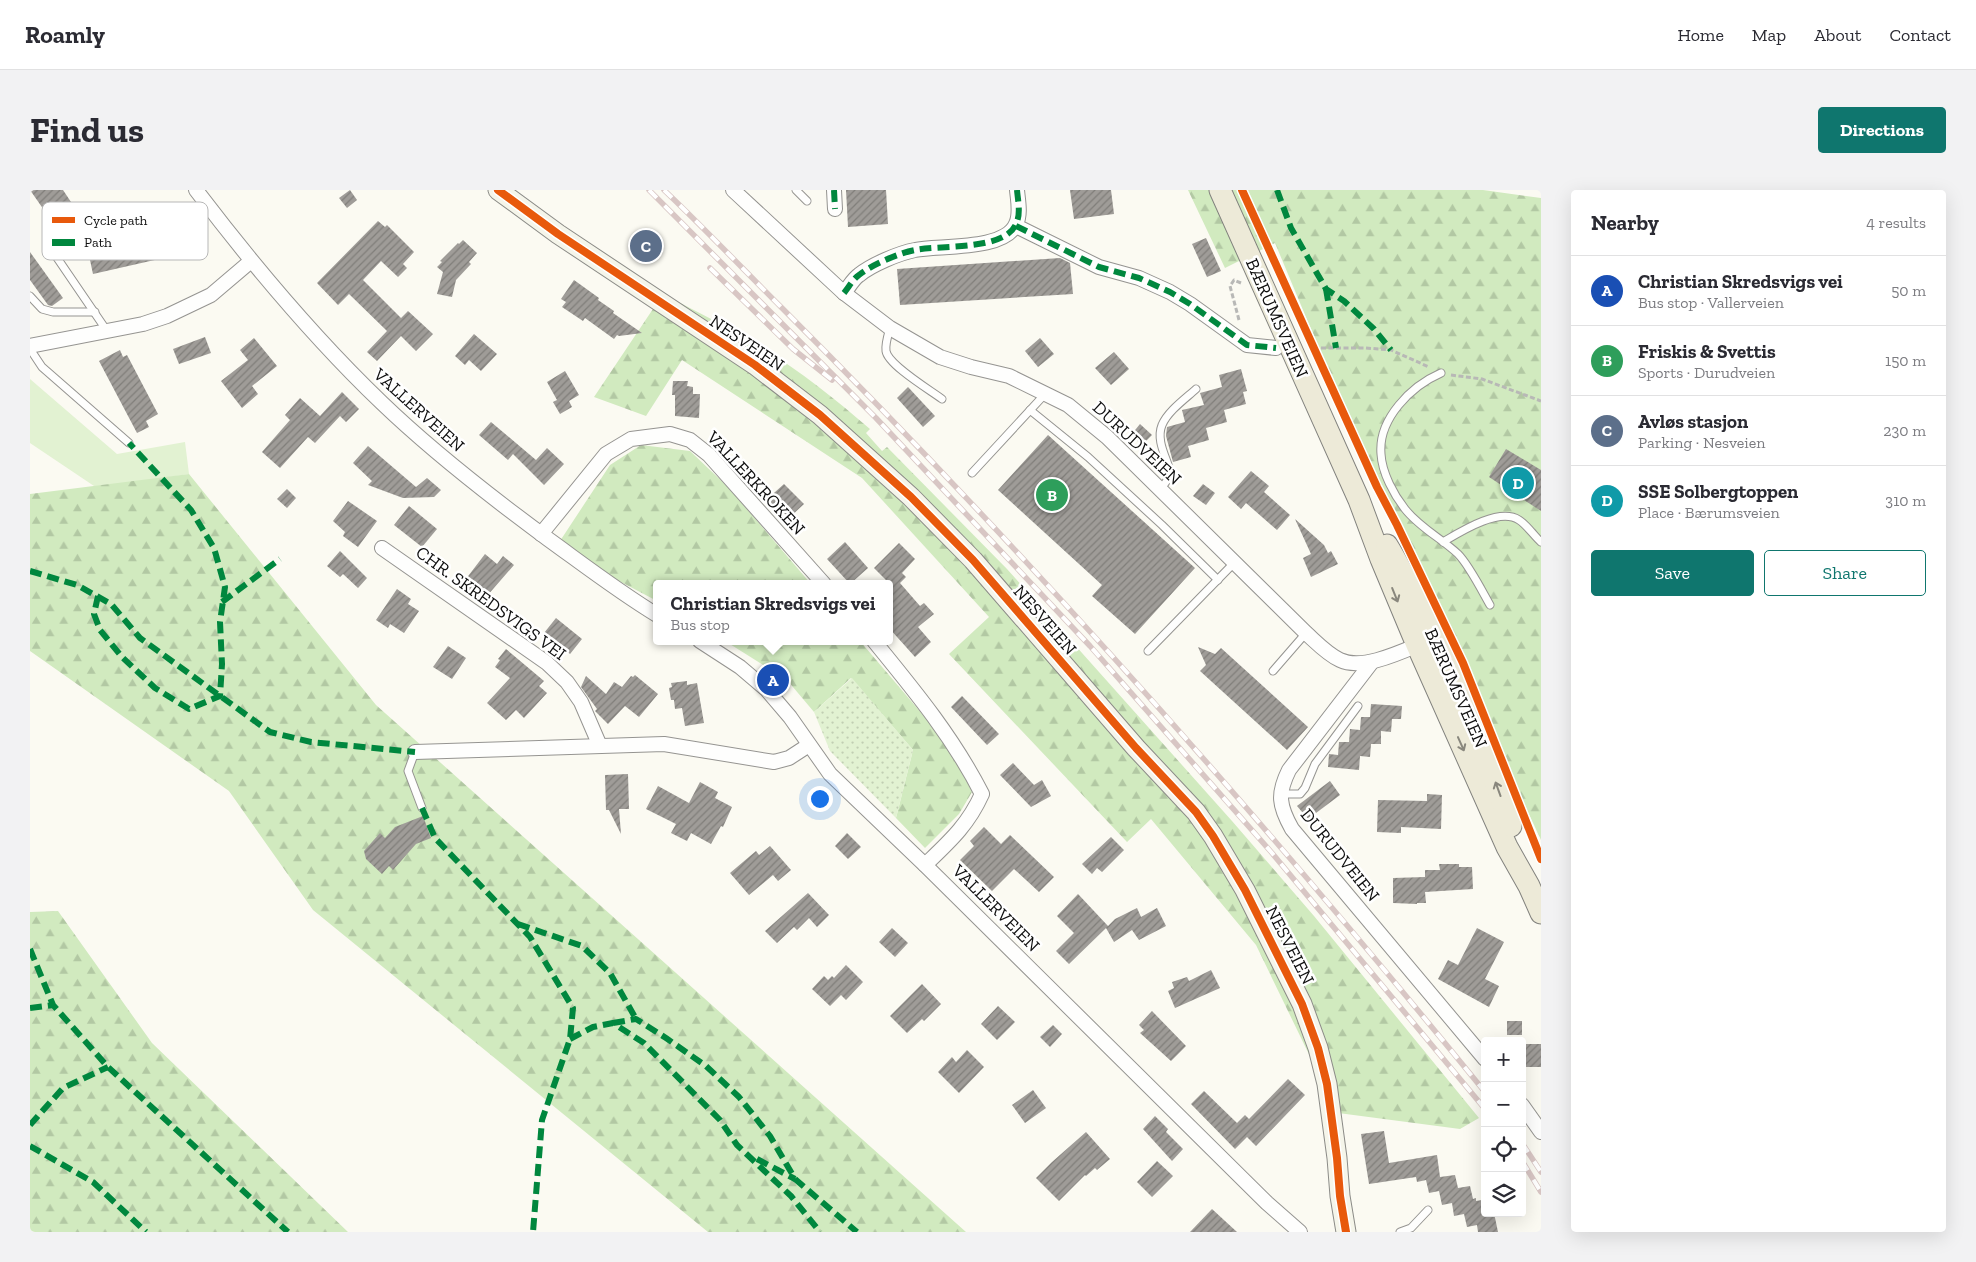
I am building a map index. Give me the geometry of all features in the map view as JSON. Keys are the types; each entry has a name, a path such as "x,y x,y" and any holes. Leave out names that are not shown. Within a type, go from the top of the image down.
{"main road":[{"name":"BÆRUMSVEIEN","path":"1220,190 1359,500 1392,552 1426,642 1484,753 1517,842 1529,886 1541,913"}],"street":[{"name":"VALLERVEIEN","path":"196,190 205,202"},
{"name":"NESVEIEN","path":"498,190 558,234 755,365 820,415 911,496 973,560 1136,748 1196,812 1213,836 1245,890 1302,1004 1318,1048 1327,1084 1337,1150 1340,1196 1346,1232"},
{"name":"DURUDVEIEN","path":"734,190 844,293 890,328 940,357 971,368 1009,376 1046,392 1068,405 1107,437 1306,634 1341,661 1372,662 1426,642"},
{"path":"834,190 835,209"},
{"path":"844,293 858,275 880,263 914,250 972,245 1007,235 1016,226 1018,216 1017,190"},
{"name":"VALLERVEIEN","path":"208,205 251,261 325,346 382,404 487,494 598,576 653,612"},
{"path":"1016,226 1099,267 1139,278 1170,292 1190,304 1240,341 1256,347 1276,348"},
{"path":"30,348 107,330 143,324 185,308 211,295 251,261"},
{"name":"VALLERKROKEN","path":"541,534 606,454 631,439 670,434 690,440 709,455 820,580"},
{"name":"CHR. SKREDSVIGS VEI","path":"382,548 547,663 567,682 581,702 600,746"},
{"name":"VALLERVEIEN","path":"706,645 740,667 767,690 790,718 830,774 925,864 1267,1203 1300,1232"},
{"path":"877,645 952,740 982,794 973,814 960,831 925,864"},
{"name":"DURUDVEIEN","path":"1372,662 1289,770 1284,780 1280,800 1283,814 1292,829 1481,1054"},
{"path":"415,752 664,744 774,762 789,758 809,745"},
{"path":"1526,1111 1541,1132"},
{"name":"NESVEIEN","path":"1330,1232 1340,1196"},
{"name":"VALLERVEIEN","path":"1267,1203 1287,1232"}],"lane":[{"path":"796,190 807,201"},
{"path":"59,260 107,330"},
{"path":"30,296 42,309 53,312 95,312"},
{"path":"890,328 885,349 887,356 942,399"},
{"path":"30,348 42,367 130,443"},
{"path":"1440,373 1426,379 1413,389 1393,414 1386,427 1380,452 1385,472 1405,509 1418,523 1459,555 1490,605"},
{"path":"1160,490 1170,476 1170,469 1164,457 1160,438 1161,428 1165,420 1196,389"},
{"path":"972,473 1046,392"},
{"path":"1030,410 1088,457 1218,580"},
{"path":"1443,542 1472,525 1502,517 1518,519 1541,542"},
{"path":"1148,651 1234,563"},
{"path":"1273,671 1306,634"},
{"path":"1281,794 1300,794 1306,788 1315,764 1358,706"},
{"path":"415,752 408,771 422,808"},
{"path":"1400,1232 1411,1228 1428,1210"}],"path":[{"path":"1240,341 1239,322 1230,286 1234,280 1240,282 1242,286"},
{"path":"1317,357 1317,348 1391,350 1414,359 1440,373 1482,379 1541,401"}],"green space":[{"path":"1188,190 1483,190 1541,198 1541,840 1377,487 1275,243 1225,268"},
{"path":"663,294 737,332 763,348 811,381 870,429 866,433 882,451 887,447 1007,569 1232,821 1314,916 1479,1118 1460,1129 1323,1111 1318,1073 1256,945 1151,819 1127,842 949,654 989,617 862,478 682,360 646,416 594,397"},
{"path":"30,379 117,454 185,442 189,474 97,488 30,443"},
{"path":"641,445 690,451 729,488 808,580 653,580 653,599 604,573 560,541 610,465"},
{"path":"189,474 376,705 966,1232 708,1232 313,910 229,791 30,651 30,494"},
{"path":"731,645 863,645 952,749 972,792 959,814 925,848 896,818 913,750 851,678 814,712 787,680"},
{"path":"852,678 913,750 896,818 830,751 814,712"},
{"path":"58,911 152,1043 348,1232 30,1232 30,912"}],"building":[{"path":"30,190 63,190 71,202 42,202 42,207"},
{"path":"350,190 357,200 347,208 339,198"},
{"path":"846,190 886,190 888,224 848,227"},
{"path":"1070,190 1111,190 1114,214 1074,219"},
{"path":"378,221 385,227 387,225 414,252 403,264 407,268 398,277 381,261 363,280 401,318 408,311 433,334 416,351 401,336 377,361 367,352 387,331 349,294 338,305 317,283"},
{"path":"1206,238 1221,271 1207,277 1192,244"},
{"path":"463,240 477,253 469,262 471,264 456,280 452,297 437,294 443,272 437,267 442,262 440,261"},
{"path":"30,252 63,298 52,306 48,305 30,280"},
{"path":"1060,258 1070,263 1073,294 900,305 897,269"},
{"path":"90,260 155,260 93,274"},
{"path":"574,280 599,298 598,300 614,311 613,313 642,333 617,335 614,339 585,318 583,321 562,307 566,302 561,299"},
{"path":"474,334 497,354 481,371 469,360 465,365 455,356"},
{"path":"205,337 211,353 179,364 173,349"},
{"path":"254,338 277,366 252,386 258,394 242,408 221,381 248,360 240,350"},
{"path":"1040,338 1054,354 1038,367 1025,351"},
{"path":"120,350 123,357 127,355 158,414 146,421 149,427 137,433 99,361"},
{"path":"1114,352 1129,369 1111,385 1095,368"},
{"path":"1241,369 1247,391 1243,392 1246,404 1224,410 1227,422 1206,428 1209,440 1188,446 1191,457 1173,462 1166,436 1167,427 1185,422 1182,410 1204,405 1200,393 1222,387 1219,375"},
{"path":"565,371 579,395 569,401 572,407 560,414 553,402 557,400 547,382"},
{"path":"673,381 688,381 687,386 693,387 693,394 700,394 699,418 675,416 675,395 672,395"},
{"path":"908,387 935,416 923,427 897,398"},
{"path":"342,392 359,409 346,422 340,416 315,443 308,437 280,468 262,452 290,420 285,415 300,398 320,416"},
{"path":"491,422 536,460 547,448 564,464 544,485 513,454 508,460 479,435"},
{"path":"1140,424 1152,435 1142,445 1131,435"},
{"path":"1048,435 1195,568 1135,634 1092,596 1102,585 998,490"},
{"path":"368,446 416,487 427,478 441,490 434,497 403,498 368,485 372,481 353,463"},
{"path":"1506,449 1541,470 1541,511 1489,477"},
{"path":"1251,471 1269,486 1264,492 1290,515 1277,530 1246,503 1241,509 1228,497"},
{"path":"784,484 804,504 789,518 781,510 777,514 765,501"},
{"path":"1203,484 1215,493 1206,505 1193,496"},
{"path":"287,489 296,498 287,508 277,499"},
{"path":"348,501 377,521 358,547 343,536 345,532 333,521"},
{"path":"409,506 437,529 422,547 394,525"},
{"path":"1295,519 1324,545 1328,553 1331,551 1338,564 1311,577 1303,558 1311,554"},
{"path":"845,542 868,568 854,580 846,580 827,559"},
{"path":"899,543 915,559 902,573 906,577 900,583 920,606 924,603 934,614 918,627 931,642 915,657 893,632 893,580 886,580 874,568"},
{"path":"340,551 367,578 358,588 343,574 340,577 327,566"},
{"path":"485,554 497,564 503,556 514,565 480,604 459,588"},
{"path":"397,589 411,599 408,604 419,611 404,633 390,624 388,628 376,620"},
{"path":"556,618 582,639 570,654 562,647 558,652 547,643 551,638 544,633"},
{"path":"448,646 466,658 452,679 433,667"},
{"path":"1198,647 1215,654 1221,648 1308,727 1287,750 1200,671 1206,665"},
{"path":"506,649 544,681 539,686 547,693 524,718 516,710 506,720 487,703 510,678 495,667 500,660 498,659"},
{"path":"635,675 658,694 639,717 625,706 608,724 595,711 597,709 581,687 586,676 606,694 614,682 622,687 631,676"},
{"path":"687,681 687,685 697,683 704,723 685,726 682,708 675,709 674,700 671,700 669,688 672,687 671,683"},
{"path":"962,696 999,734 987,745 951,707"},
{"path":"1371,704 1402,706 1401,719 1392,719 1391,732 1381,731 1381,744 1371,744 1370,757 1360,756 1359,770 1328,767 1329,754 1338,755 1339,742 1349,742 1350,729 1360,730 1361,717 1370,717"},
{"path":"1013,763 1034,785 1042,780 1051,796 1031,807 1000,775"},
{"path":"628,774 629,809 619,809 621,834 609,810 606,810 605,775"},
{"path":"1330,781 1340,795 1308,819 1297,806"},
{"path":"700,782 718,792 715,798 732,807 723,827 721,826 711,844 691,833 687,841 671,833 676,824 646,809 658,786 689,803"},
{"path":"1427,794 1442,795 1441,829 1401,827 1401,833 1377,832 1378,800 1427,801"},
{"path":"423,816 431,838 416,844 393,870 389,866 382,874 366,859 364,851 380,833 385,838 395,827"},
{"path":"984,827 1001,844 1010,835 1054,877 1039,892 1014,869 992,891 960,860 974,846 970,841"},
{"path":"847,833 861,847 848,859 835,846"},
{"path":"1111,837 1124,850 1102,872 1097,868 1092,874 1082,864"},
{"path":"770,846 791,870 778,881 773,875 749,895 730,873 756,851 759,855"},
{"path":"1439,864 1459,864 1459,867 1472,867 1473,889 1425,892 1426,903 1393,903 1393,878 1425,877 1425,870 1440,870"},
{"path":"808,893 829,915 817,927 809,918 797,930 794,927 777,943 765,931"},
{"path":"1078,894 1108,926 1115,919 1137,908 1141,917 1157,908 1166,926 1139,940 1132,930 1114,942 1106,928 1069,964 1056,951 1074,933 1057,916"},
{"path":"892,928 908,943 895,957 879,942"},
{"path":"1477,928 1504,942 1485,979 1499,986 1489,1007 1438,979 1448,960 1458,965"},
{"path":"846,965 863,982 846,1000 841,995 830,1006 812,989 824,976 828,980 832,976 834,978"},
{"path":"1211,970 1220,988 1175,1008 1168,991 1174,988 1172,982 1187,977 1189,981"},
{"path":"922,984 941,1004 924,1021 922,1019 907,1033 890,1016"},
{"path":"998,1006 1015,1022 997,1040 981,1024"},
{"path":"1152,1011 1186,1046 1171,1061 1140,1033 1144,1030 1139,1025"},
{"path":"1507,1021 1522,1021 1522,1035 1507,1035"},
{"path":"1053,1025 1062,1034 1050,1047 1040,1037"},
{"path":"1526,1044 1541,1044 1541,1067 1526,1067"},
{"path":"967,1050 984,1067 959,1093 938,1072 952,1057 956,1062"},
{"path":"1288,1079 1305,1095 1256,1146 1247,1137 1235,1149 1191,1104 1204,1091 1237,1123 1245,1115 1249,1119"},
{"path":"1033,1090 1046,1108 1025,1123 1012,1105"},
{"path":"1155,1116 1168,1129 1166,1132 1183,1149 1172,1161 1143,1129"},
{"path":"1384,1131 1389,1163 1437,1155 1440,1177 1455,1175 1458,1188 1470,1186 1473,1199 1476,1198 1476,1201 1481,1200 1481,1217 1495,1217 1498,1232 1478,1232 1477,1225 1467,1227 1464,1214 1454,1216 1452,1203 1442,1205 1439,1191 1429,1193 1426,1180 1417,1182 1416,1177 1369,1184 1361,1134"},
{"path":"1086,1132 1110,1159 1097,1170 1095,1168 1085,1175 1059,1201 1036,1178"},
{"path":"1157,1161 1173,1176 1152,1197 1137,1182"},
{"path":"1212,1209 1237,1232 1190,1232"}],"railway":[{"path":"649,190 876,418 1090,646 1272,853 1481,1104"},
{"path":"664,190 874,401 1055,593 1230,789 1481,1087"},
{"path":"710,268 793,349 832,380"},
{"path":"1526,1149 1541,1172"},
{"path":"1526,1168 1541,1192"}],"marked path":[{"path":"834,190 835,209"},
{"path":"844,293 859,275 878,263 893,257 915,250 970,245 999,239 1009,233 1016,224 1019,207 1017,190"},
{"path":"1277,190 1291,228 1326,289 1344,301 1374,329 1391,350"},
{"path":"1016,226 1099,267 1139,278 1170,292 1247,345 1276,348"},
{"path":"1326,289 1336,348"},
{"path":"98,596 94,614 100,630 122,657 155,688 189,709 220,696 222,664 220,622 225,587 214,548 191,510 129,443"},
{"path":"222,602 280,559"},
{"path":"30,571 77,585 111,604 140,638 270,732 311,742 415,752"},
{"path":"422,808 435,838 530,937 573,1008 570,1039 542,1120 533,1232"},
{"path":"518,924 582,946 610,973 636,1019"},
{"path":"30,949 53,1005 108,1067 288,1232"},
{"path":"30,1008 53,1005"},
{"path":"613,1023 636,1019 706,1066 739,1097 770,1136 795,1179 857,1232"},
{"path":"570,1039 593,1027 613,1023 644,1043 720,1120 737,1145 791,1196 820,1232"},
{"path":"30,1125 63,1088 108,1067"},
{"path":"30,1146 93,1182 146,1232"},
{"path":"757,1159 795,1179"}],"cycle path":[{"path":"498,190 558,234 755,365 820,415 911,497 973,560 1136,748 1196,812 1213,836 1245,890 1302,1004 1318,1048 1327,1084 1346,1232"},
{"path":"1242,190 1377,487 1463,663 1541,859"}],"place":[{"name":"Avløs stasjon","path":"646,246"},
{"name":"SSE Solbergtoppen","path":"1518,483"},
{"name":"Friskis & Svettis","path":"1052,495"},
{"name":"Christian Skredsvigs vei","path":"773,680"}]}
